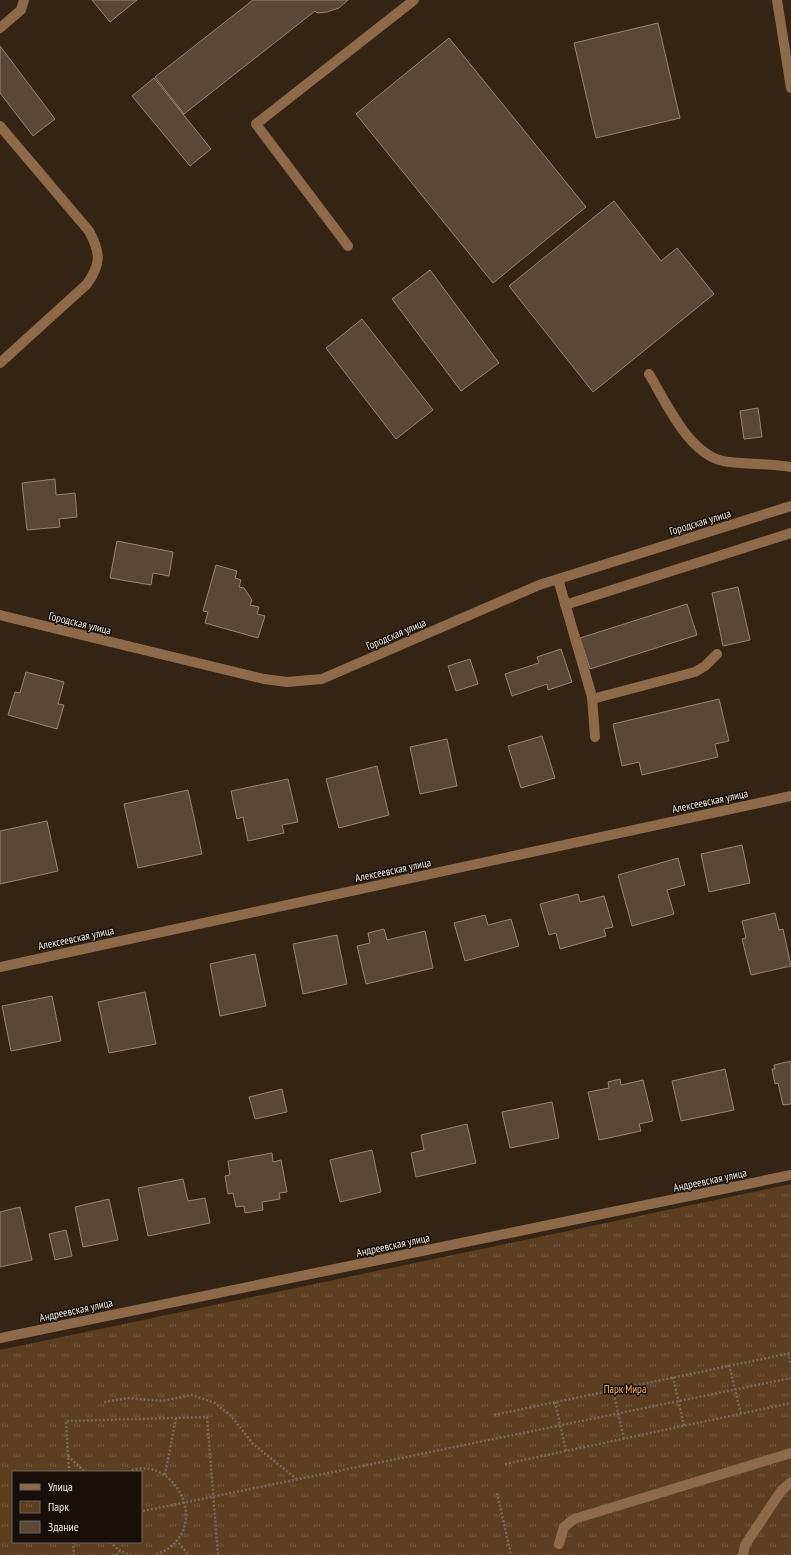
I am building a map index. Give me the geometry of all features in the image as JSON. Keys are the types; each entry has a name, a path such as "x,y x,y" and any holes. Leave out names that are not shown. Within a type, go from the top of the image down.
{"street":[{"path":"0,28 21,10 24,0"},
{"path":"348,246 256,124 414,0"},
{"path":"777,0 791,88"},
{"path":"0,126 89,231 96,244 97,258 96,270 87,284 0,363"},
{"path":"649,374 692,441 706,454 722,460 791,467"},
{"name":"Городская улица","path":"0,615 232,673 287,682 322,679 539,585 791,506"},
{"path":"565,605 791,533"},
{"path":"558,579 592,699 595,737"},
{"path":"592,699 695,672 705,666 717,654"},
{"name":"Алексеевская улица","path":"0,967 791,796"},
{"name":"Андреевская улица","path":"0,1338 791,1175"},
{"path":"559,1544 564,1527 574,1519 791,1453"},
{"path":"743,1555 745,1545 781,1491 791,1482"}],"path":[{"path":"494,1415 790,1353 791,1366"},
{"path":"729,1365 741,1414"},
{"path":"673,1377 684,1426"},
{"path":"143,1511 791,1378"},
{"path":"613,1390 624,1439"},
{"path":"104,1402 129,1398 162,1401 192,1395 215,1403 231,1416 253,1444 298,1480"},
{"path":"555,1402 566,1451"},
{"path":"505,1464 791,1403"},
{"path":"69,1471 66,1421 207,1416 218,1555"},
{"path":"165,1475 176,1418"},
{"path":"68,1456 84,1471"},
{"path":"135,1471 149,1469 165,1475 177,1487 185,1502 186,1519 180,1536 169,1548 155,1555"},
{"path":"497,1493 511,1555"},
{"path":"176,1540 189,1555"},
{"path":"73,1543 74,1555"},
{"path":"111,1543 120,1551 131,1555"},
{"path":"116,1555 120,1551"}],"green space":[{"name":"Парк Мира","path":"791,1184 791,1555 0,1555 0,1350"}],"building":[{"path":"92,0 137,0 110,22"},
{"path":"253,0 348,0 339,8 327,12 317,13 315,11 184,114 155,77"},
{"path":"658,23 680,118 596,138 574,43"},
{"path":"449,38 586,207 493,283 356,114"},
{"path":"0,46 55,119 33,136 0,93"},
{"path":"154,78 211,149 190,166 132,96"},
{"path":"614,201 661,261 677,248 714,294 593,392 509,286"},
{"path":"430,270 499,363 461,391 392,299"},
{"path":"362,319 433,410 396,439 326,348"},
{"path":"758,408 762,437 744,439 740,411"},
{"path":"55,479 56,495 75,493 77,517 59,519 60,527 27,530 22,483"},
{"path":"117,541 173,552 169,576 153,573 151,585 110,578"},
{"path":"216,565 237,571 235,578 241,580 239,587 244,588 252,600 250,605 259,607 257,614 265,616 258,638 205,623 208,612 203,611"},
{"path":"738,587 750,640 723,646 712,593"},
{"path":"687,604 697,635 590,669 580,638"},
{"path":"561,649 572,682 548,690 547,684 512,696 505,674 539,663 537,657"},
{"path":"470,659 478,684 456,691 448,666"},
{"path":"26,672 64,682 58,704 64,705 57,729 8,715 15,692 20,693"},
{"path":"719,699 729,741 715,744 718,757 642,775 639,762 622,766 613,724"},
{"path":"542,736 555,778 521,788 508,746"},
{"path":"447,739 457,786 420,794 410,747"},
{"path":"377,766 389,815 339,828 326,779"},
{"path":"288,779 298,822 282,825 284,833 248,841 243,817 237,819 231,791"},
{"path":"188,790 202,854 138,868 124,804"},
{"path":"47,821 58,871 0,884 0,831"},
{"path":"742,845 750,883 709,892 701,854"},
{"path":"678,858 685,885 667,890 674,914 632,926 618,875"},
{"path":"578,894 580,902 604,896 613,927 604,929 606,936 560,949 556,933 549,935 540,904"},
{"path":"775,913 779,930 783,929 791,966 751,975 742,939 746,938 742,921"},
{"path":"485,915 488,925 511,919 519,946 465,961 454,923"},
{"path":"384,929 387,940 425,931 433,968 366,984 357,946 370,943 368,933"},
{"path":"337,935 347,984 303,994 293,944"},
{"path":"255,954 266,1006 220,1016 210,964"},
{"path":"145,992 156,1044 109,1053 98,1002"},
{"path":"52,996 61,1041 11,1051 2,1006"},
{"path":"791,1061 791,1104 783,1105 778,1083 775,1084 772,1069 775,1069 774,1065"},
{"path":"725,1069 734,1110 681,1121 672,1081"},
{"path":"620,1079 621,1085 643,1080 653,1121 639,1124 641,1131 599,1140 588,1092 609,1088 608,1082"},
{"path":"282,1089 287,1112 255,1119 249,1097"},
{"path":"552,1102 559,1138 510,1148 502,1112"},
{"path":"467,1124 476,1163 416,1177 411,1153 424,1150 421,1135"},
{"path":"372,1150 381,1192 340,1202 330,1160"},
{"path":"272,1153 273,1162 281,1160 287,1192 279,1193 280,1199 262,1202 263,1210 245,1213 244,1206 236,1207 233,1193 228,1194 225,1176 230,1175 228,1161"},
{"path":"183,1179 188,1201 205,1198 210,1223 148,1236 138,1188"},
{"path":"109,1199 118,1240 83,1247 75,1207"},
{"path":"20,1207 32,1260 0,1267 0,1212"},
{"path":"66,1230 72,1256 55,1260 49,1234"}]}
